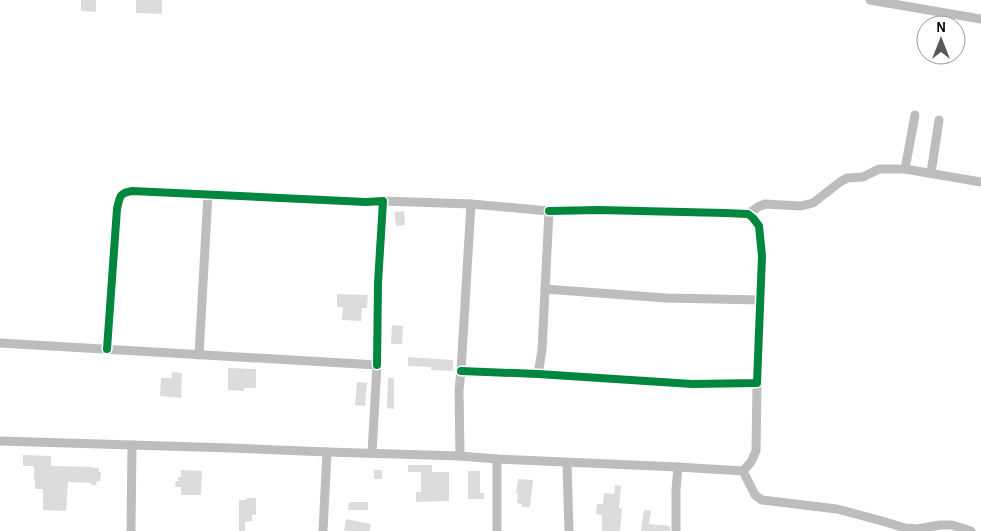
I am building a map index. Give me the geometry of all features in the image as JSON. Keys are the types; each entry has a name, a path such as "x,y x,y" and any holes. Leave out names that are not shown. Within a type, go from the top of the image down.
{"street":[{"path":"870,0 922,5 981,19"},
{"path":"905,169 915,115"},
{"path":"931,173 939,120"},
{"path":"107,349 118,209 120,196 123,192 366,202 471,204 549,211 599,210 748,214 765,204 801,206 813,203 847,178 863,177 879,169 905,169 981,182"},
{"path":"199,354 208,194"},
{"path":"372,453 383,201"},
{"path":"460,456 458,390 461,372 471,204"},
{"path":"538,374 542,350 549,211"},
{"path":"743,471 751,462 756,451 762,256 759,226 748,214"},
{"path":"545,289 666,298 761,300"},
{"path":"0,343 377,365"},
{"path":"461,372 538,374 692,384 757,383"},
{"path":"0,441 460,456 743,471"},
{"path":"131,531 132,445"},
{"path":"323,531 327,452"},
{"path":"497,459 497,531"},
{"path":"567,463 569,531"},
{"path":"676,531 678,467"},
{"path":"743,471 755,495 762,500 837,509 882,520 905,528 917,529 952,525 971,531"}],"building":[{"path":"81,0 96,0 96,12 81,11"},
{"path":"136,0 162,0 162,14 136,13"},
{"path":"404,211 405,225 396,226 394,212"},
{"path":"337,294 368,295 367,308 362,308 361,321 342,320 343,307 337,307"},
{"path":"392,325 403,326 402,344 391,344"},
{"path":"408,357 453,360 453,371 431,370 431,367 408,366"},
{"path":"228,368 256,369 256,388 244,388 244,391 228,390"},
{"path":"172,372 182,373 181,398 160,396 161,378 172,378"},
{"path":"388,378 394,378 394,409 387,408"},
{"path":"357,382 367,383 365,406 355,405"},
{"path":"23,455 51,456 51,466 99,468 99,472 101,472 100,481 97,481 96,485 68,482 66,511 43,510 43,489 35,489 34,466 23,466"},
{"path":"408,465 432,465 432,472 449,472 449,501 416,502 416,492 421,492 421,472 408,472"},
{"path":"181,470 202,471 201,495 181,495 181,487 175,487 178,477 181,477"},
{"path":"374,470 382,470 382,479 374,479"},
{"path":"468,471 480,471 480,493 484,493 484,499 468,499"},
{"path":"518,479 533,480 530,507 522,507 522,504 517,503"},
{"path":"615,485 621,486 619,508 622,509 620,531 602,531 602,515 596,514 597,504 603,504 604,493 614,494"},
{"path":"246,498 256,498 256,515 252,515 252,521 245,522 245,531 239,531 239,500 246,500"},
{"path":"368,502 368,510 348,510 349,503"},
{"path":"644,510 651,511 649,524 670,526 670,531 641,531"},
{"path":"346,519 371,524 370,531 344,531"}],"cycle path":[{"path":"107,349 117,209 122,194 132,191 366,202 383,201 378,283 377,365"},
{"path":"461,371 692,384 757,383 762,256 759,226 753,218 748,214 725,213 599,210 549,211"}]}
